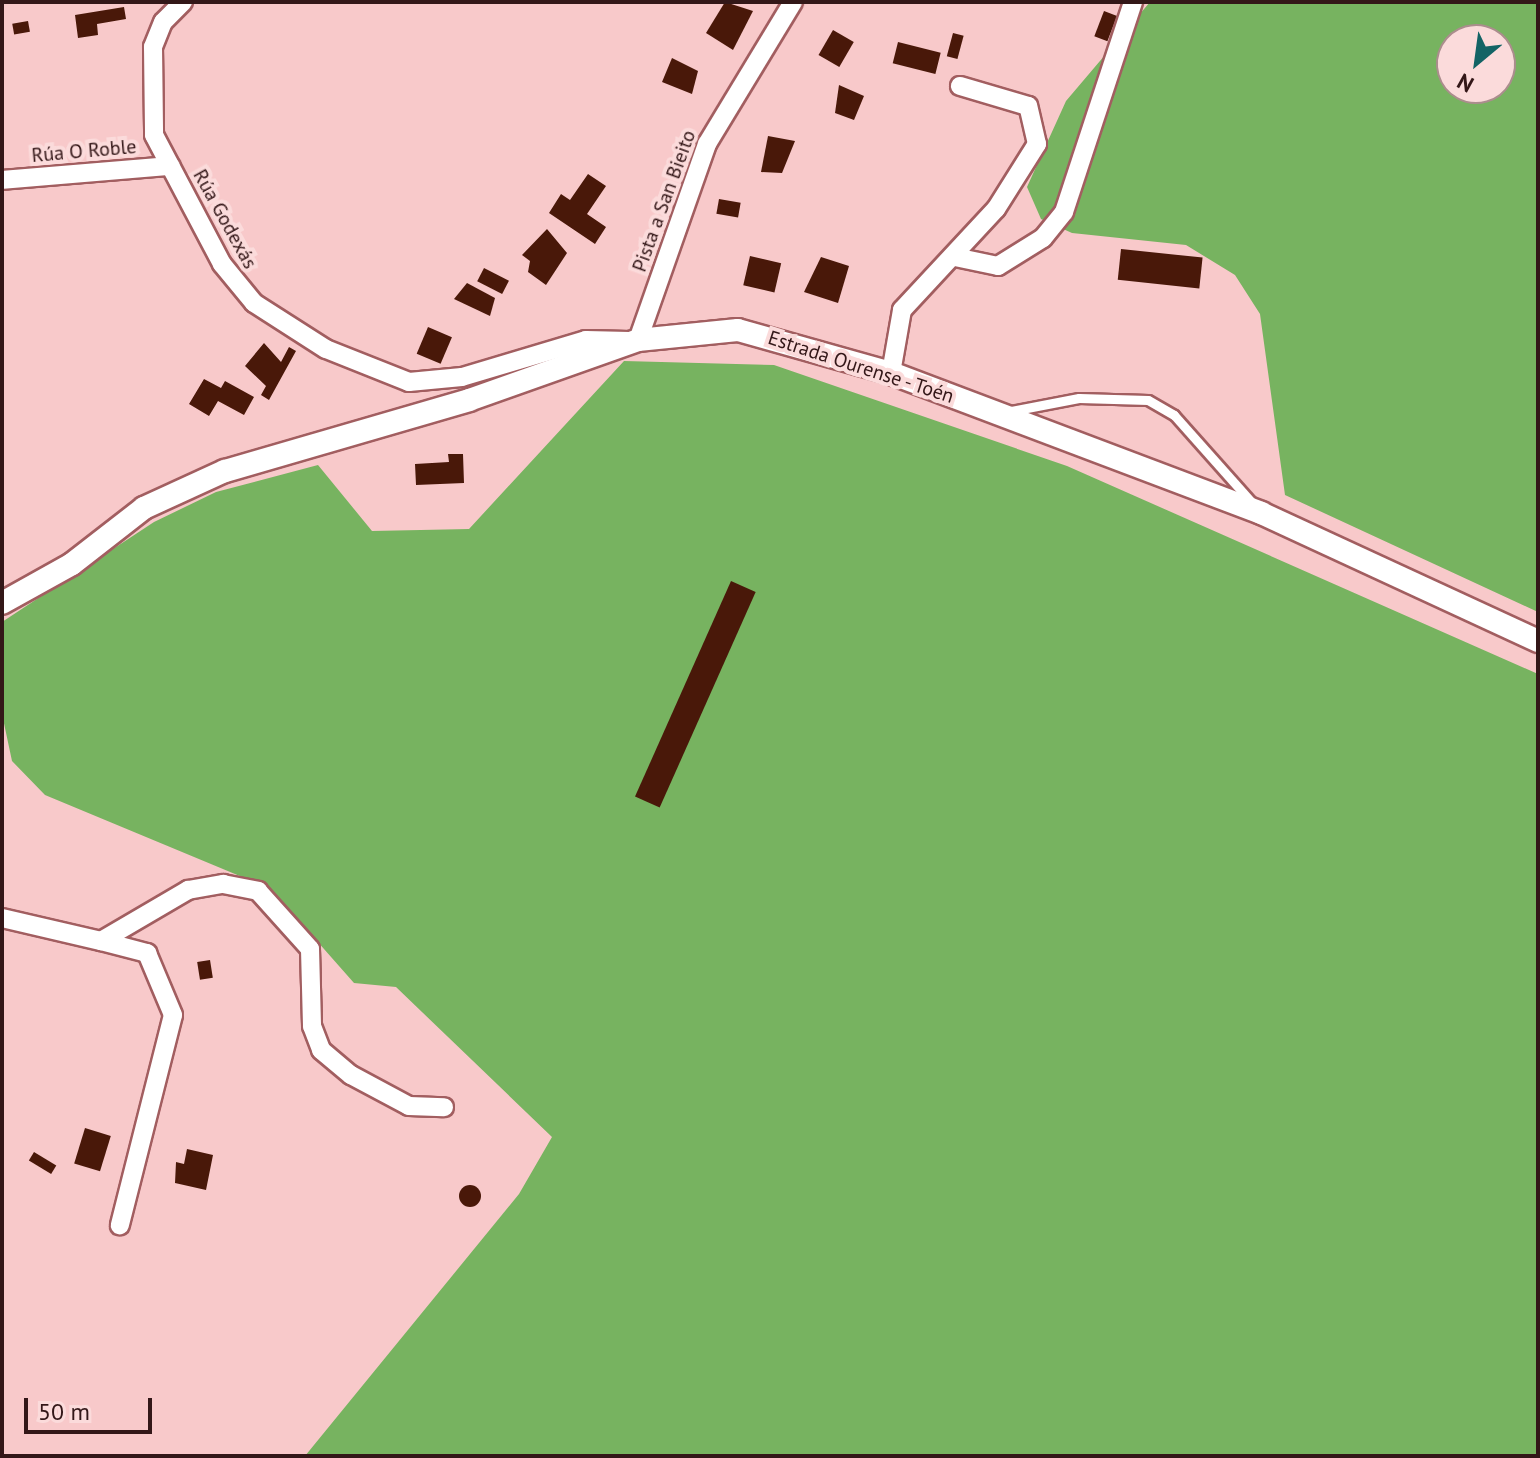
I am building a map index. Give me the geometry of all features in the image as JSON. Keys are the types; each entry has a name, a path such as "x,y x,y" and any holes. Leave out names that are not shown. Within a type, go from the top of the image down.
{"street":[{"name":"Rúa Godexás","path":"183,2 163,22 152,58 151,120 170,166 242,291 286,326 359,365 425,382 586,340 635,340"},
{"name":"Pista a San Bieito","path":"635,340 701,156 793,2"},
{"path":"955,257 998,266 1030,248 1059,220 1133,2"},
{"path":"891,373 902,310 955,257 1032,159 1038,128 1033,111 1022,101 960,86"},
{"name":"Rúa O Roble","path":"2,180 170,166"},
{"name":"Estrada Ourense - Toén","path":"2,603 72,564 144,508 203,480 469,400 635,340 738,330 891,373 1261,513 1538,641"},
{"path":"101,941 188,890 223,884 258,891 310,949 312,1026 321,1050 351,1075 409,1106 444,1107"},
{"path":"2,918 147,953 173,1015 120,1225"}],"lane":[{"path":"999,414 1079,398 1148,400 1174,415 1261,513"}],"green space":[{"path":"1150,2 1538,2 1538,612 1285,495 1260,314 1235,275 1186,245 1072,233 1041,219 1027,187 1066,101"},
{"path":"624,361 774,365 1067,466 1538,674 1538,1456 305,1456 519,1194 552,1137 396,987 354,983 279,898 259,884 45,795 12,761 2,714 2,622 154,522 216,492 318,465 372,531 469,529"}],"building":[{"path":"725,2 753,11 733,50 706,33"},
{"path":"124,7 126,19 97,24 98,35 78,38 75,15"},
{"path":"1104,11 1117,16 1107,41 1094,36"},
{"path":"28,21 30,32 14,35 12,24"},
{"path":"833,30 854,42 839,67 818,55"},
{"path":"953,33 964,36 957,59 947,56"},
{"path":"898,42 941,53 935,74 893,63"},
{"path":"672,58 698,71 692,94 662,82"},
{"path":"839,85 864,96 854,120 835,113"},
{"path":"768,136 795,141 782,173 761,172"},
{"path":"588,174 606,186 587,214 606,227 595,244 549,213 561,194 570,200"},
{"path":"719,199 741,203 738,218 716,214"},
{"path":"547,229 567,253 546,285 528,272 530,261 522,255"},
{"path":"1121,249 1203,258 1199,288 1118,280"},
{"path":"750,256 781,263 774,292 743,285"},
{"path":"821,257 849,266 838,303 804,292"},
{"path":"484,268 509,281 502,294 477,281"},
{"path":"467,283 495,298 490,316 454,299"},
{"path":"428,327 452,337 441,364 417,354"},
{"path":"264,343 281,362 289,347 296,351 269,400 261,395 266,386 245,366"},
{"path":"204,379 221,388 225,381 254,397 244,415 218,401 209,416 189,404"},
{"path":"448,454 463,454 464,483 416,485 415,464 449,462"},
{"path":"731,581 756,592 660,808 635,797"},
{"path":"210,960 213,978 200,980 197,962"},
{"path":"85,1128 111,1136 100,1171 74,1163"},
{"path":"187,1149 213,1155 206,1190 175,1183 176,1162 184,1164"},
{"path":"34,1152 56,1165 51,1174 29,1161"},
{"path":"470,1185 478,1188 481,1196 478,1204 470,1207 462,1204 459,1196 462,1188"}]}
